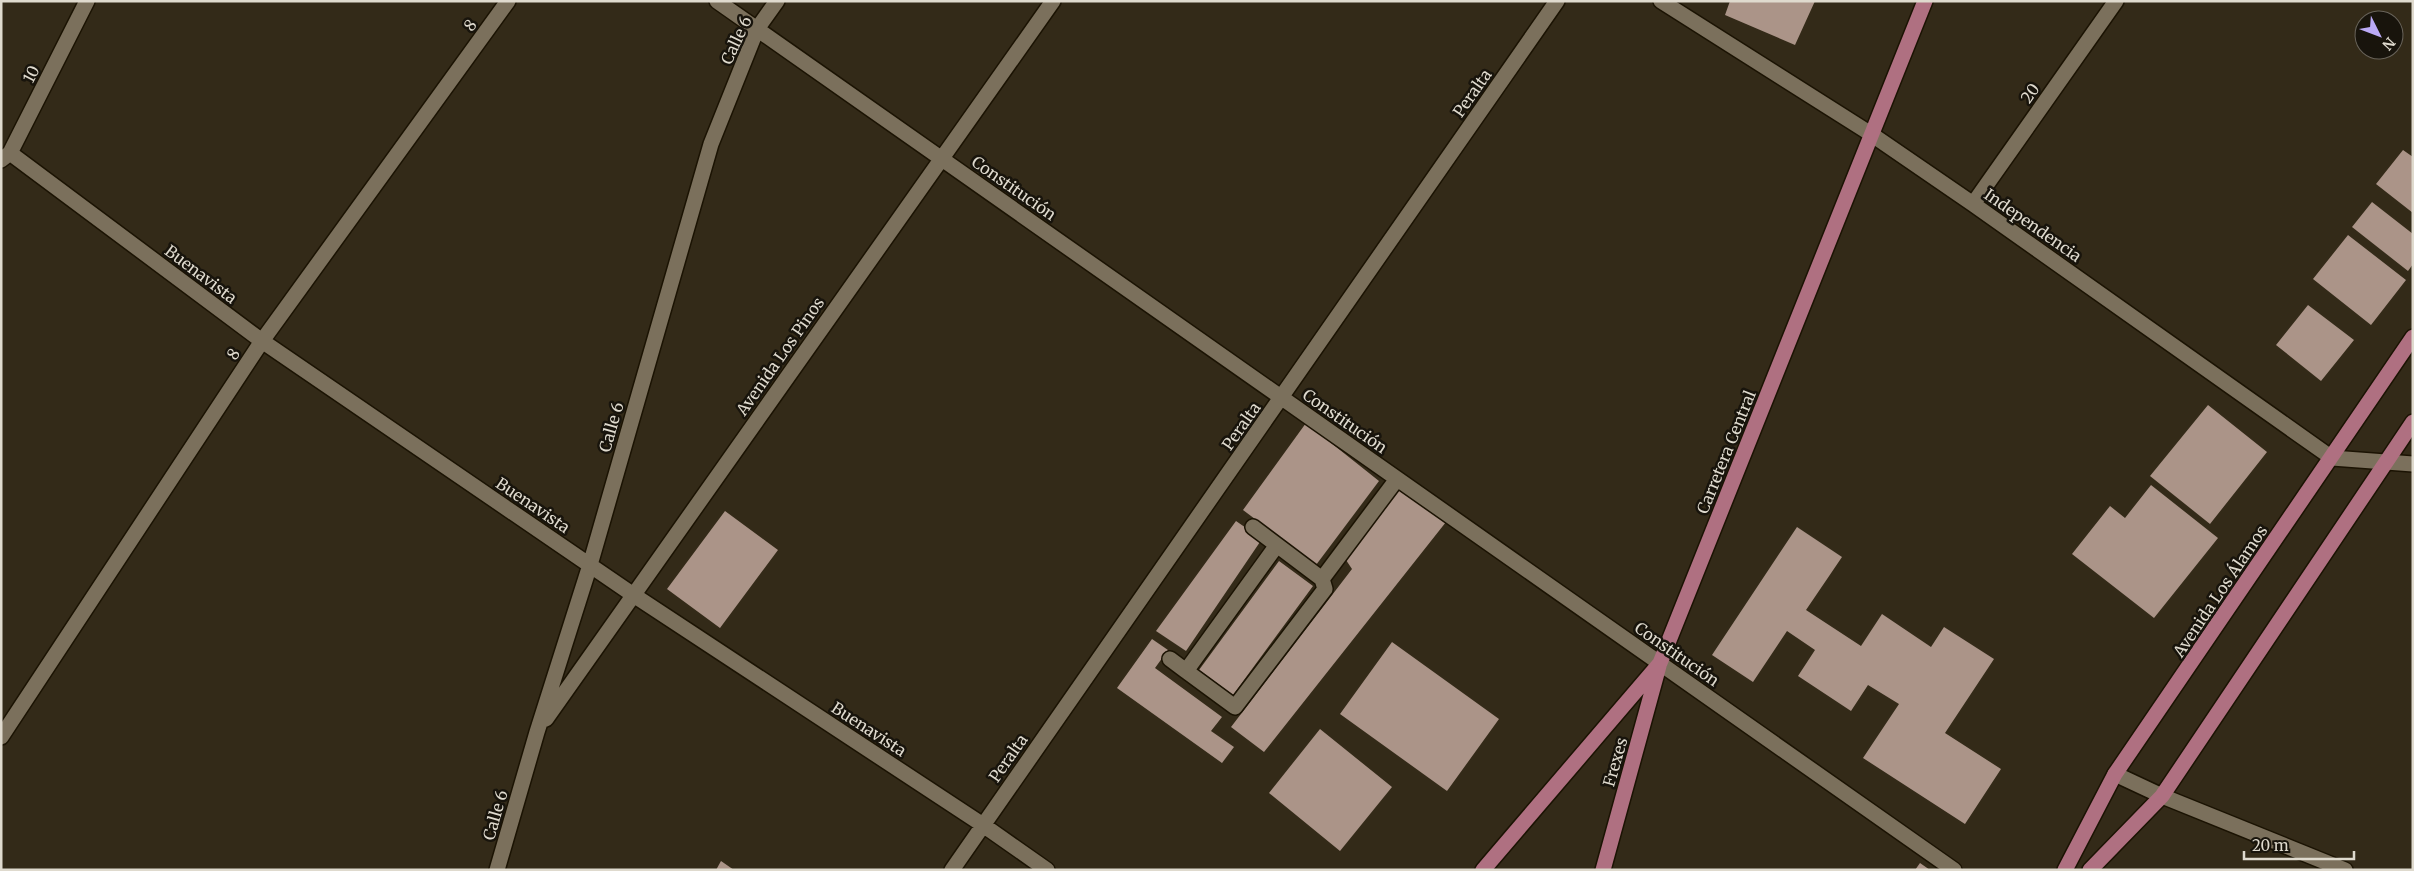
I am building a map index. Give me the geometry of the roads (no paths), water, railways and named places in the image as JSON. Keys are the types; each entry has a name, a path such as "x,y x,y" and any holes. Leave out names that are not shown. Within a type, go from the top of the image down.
{"main road":[{"name":"Carretera Central","path":"1483,870 1660,664 1925,1"},
{"name":"Avenida Los Álamos","path":"2065,870 2115,774 2413,337"},
{"path":"2090,870 2162,796 2413,422"},
{"name":"Frexes","path":"1603,870 1660,664"}],"street":[{"name":"10","path":"6,156 88,1"},
{"name":"8","path":"1,737 262,342 508,1"},
{"name":"Constitución","path":"717,1 1954,870"},
{"name":"Calle 6","path":"497,870 537,732 590,565 712,144 757,29 777,1"},
{"name":"Avenida Los Pinos","path":"537,732 632,594 1053,1"},
{"name":"Peralta","path":"952,870 1557,1"},
{"name":"Independencia","path":"1661,1 1871,134 2332,458 2413,464"},
{"name":"20","path":"1973,204 2116,1"},
{"name":"Buenavista","path":"6,156 262,342 632,594 983,824 1047,870"},
{"path":"1322,579 1398,479"},
{"path":"1170,659 1235,707 1325,589 1322,579 1254,527"},
{"path":"1186,671 1278,544"},
{"path":"2115,774 2162,796 2345,870"}]}
